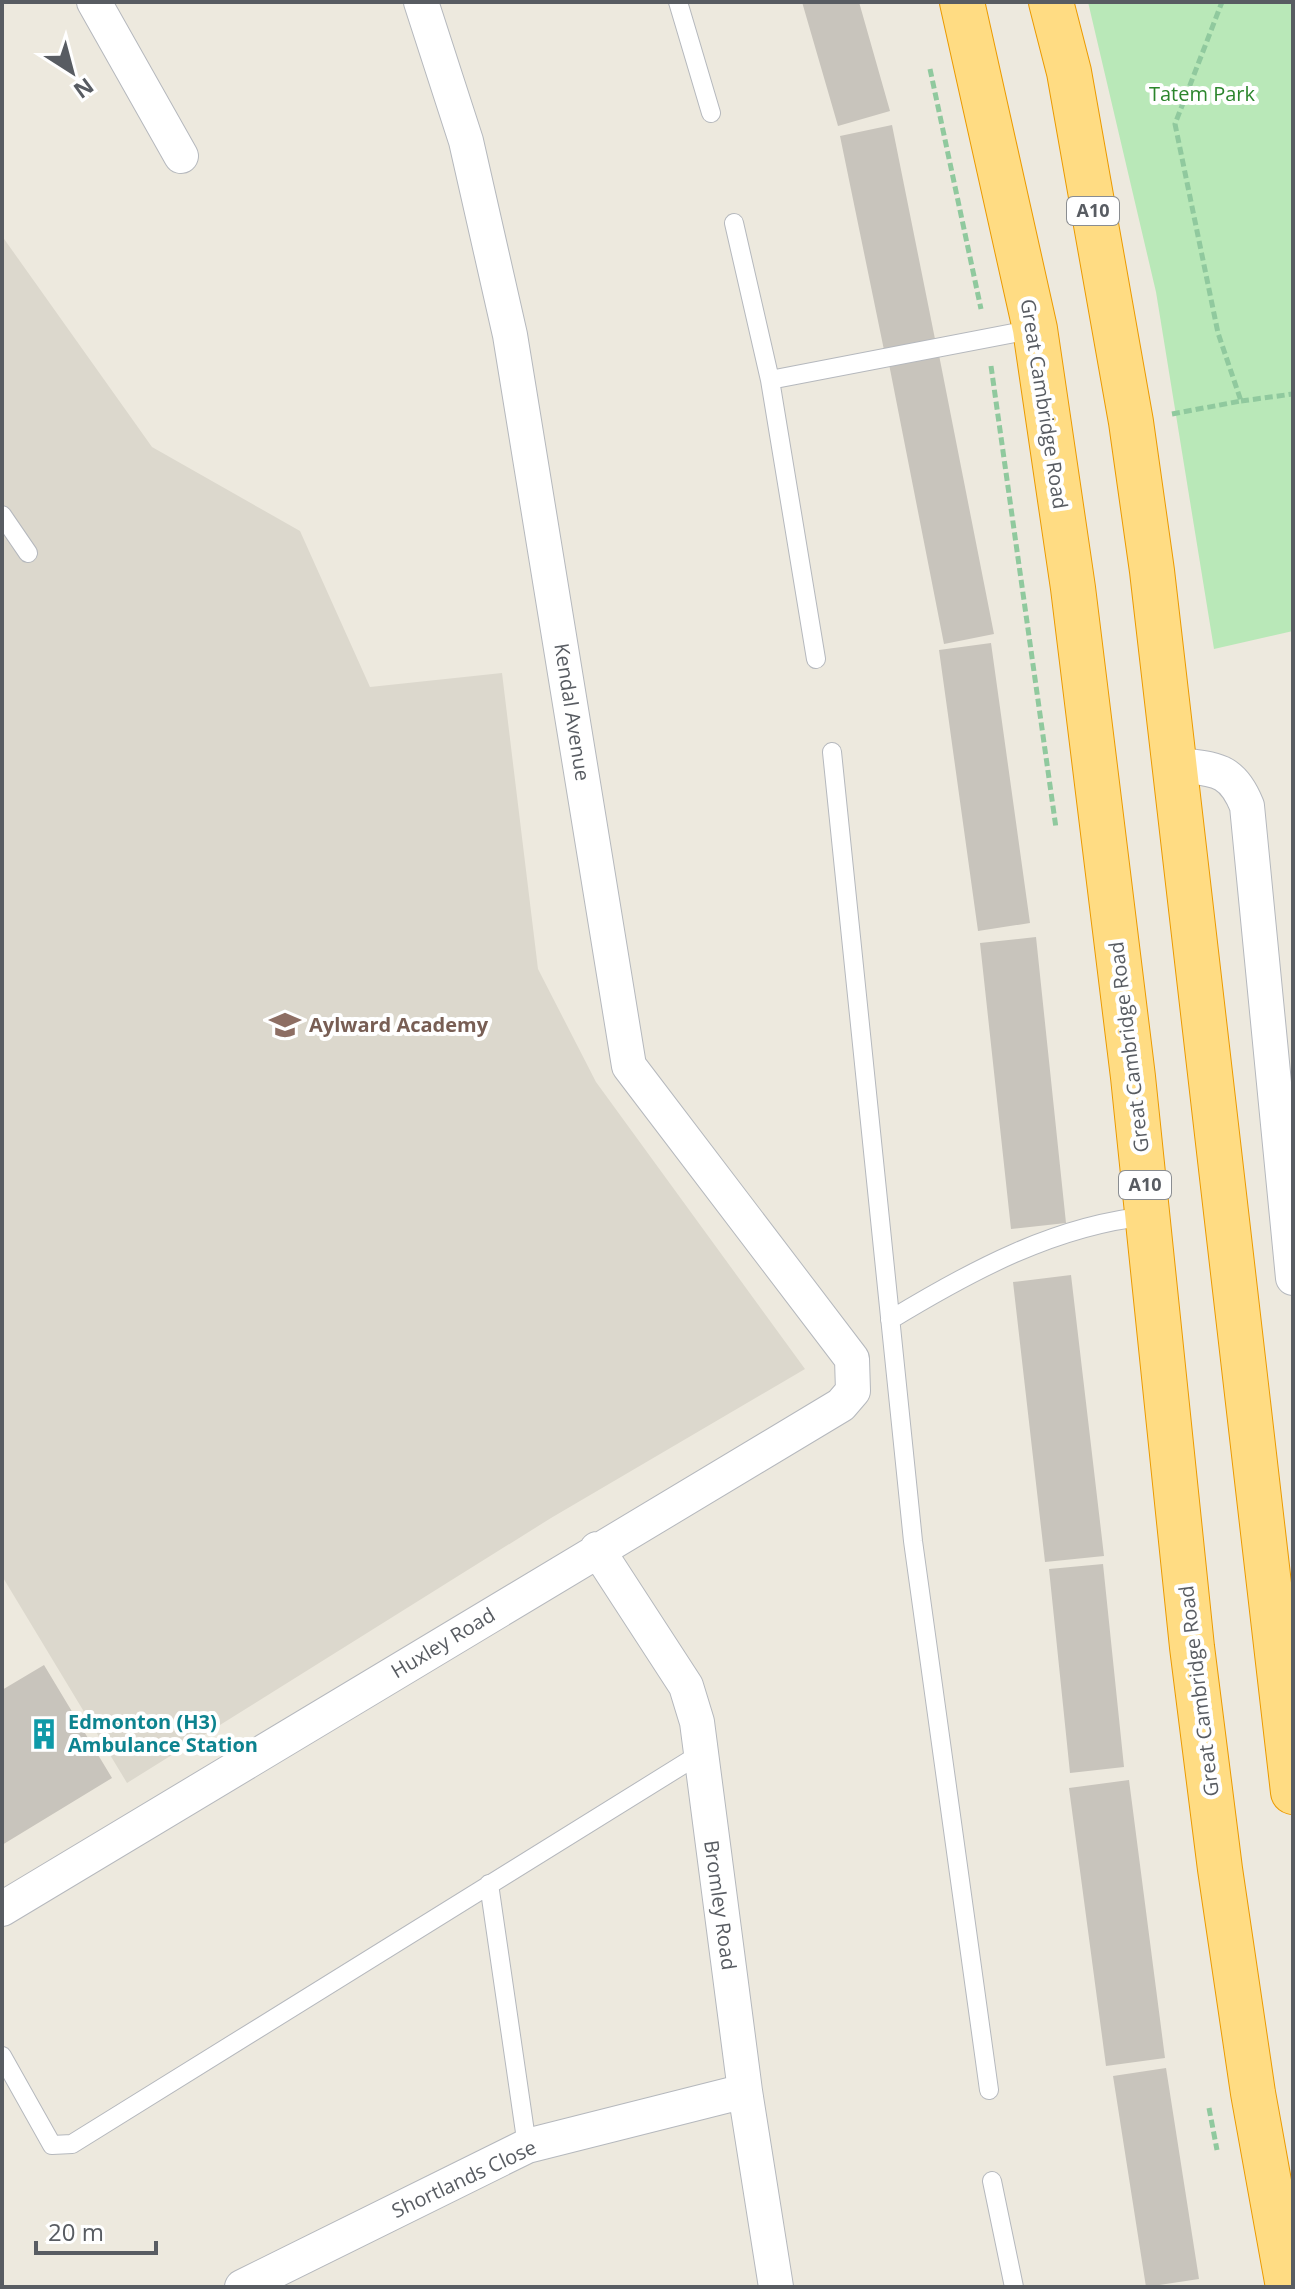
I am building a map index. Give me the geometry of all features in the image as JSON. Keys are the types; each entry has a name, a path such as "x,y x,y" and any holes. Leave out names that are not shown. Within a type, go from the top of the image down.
{"highway":[{"name":"Great Cambridge Road","path":"962,2 1035,329 1097,772 1149,1216 1192,1647 1220,1869 1253,2093 1288,2287"},
{"name":"A10","path":"1051,2 1069,72 1131,422 1175,764 1293,1792"}],"street":[{"path":"94,2 181,156"},
{"name":"Kendal Avenue","path":"421,2 466,141 510,335 629,1066 852,1359"},
{"path":"1175,764 1219,770 1238,783 1247,806 1293,1278"},
{"name":"Huxley Road","path":"2,1909 841,1405 853,1391 852,1359"},
{"name":"Bromley Road","path":"597,1549 686,1686 697,1722 745,2091 776,2287"},
{"name":"Shortlands Close","path":"242,2287 527,2146 745,2091"}],"lane":[{"path":"678,2 711,113"},
{"path":"734,223 770,380 816,659"},
{"path":"770,380 1035,329"},
{"path":"2,515 28,553"},
{"path":"832,752 913,1541 989,2090"},
{"path":"890,1320 995,1261 1111,1220 1149,1216"},
{"path":"2,2056 52,2145 72,2144 700,1754"},
{"path":"489,1884 527,2146"},
{"path":"992,2181 1014,2287"}],"path":[{"path":"1222,2 1175,124 1218,333 1241,401"},
{"path":"936,100 987,339 1058,844"},
{"path":"1131,422 1293,394"},
{"path":"1208,2099 1219,2161"}],"shaded area":[{"name":"Aylward Academy","path":"2,236 152,447 300,531 370,687 502,673 538,969 596,1082 805,1369 551,1518 127,1783 2,1576"}],"green space":[{"name":"Tatem Park","path":"1088,2 1293,2 1293,631 1214,649 1156,292"}],"building":[{"path":"802,2 859,2 890,111 838,126"},
{"path":"892,125 935,339 884,350 840,136"},
{"path":"939,355 994,634 944,644 889,364"},
{"path":"991,643 1030,923 978,931 939,650"},
{"path":"1036,937 1066,1223 1011,1229 980,943"},
{"path":"1071,1275 1104,1556 1045,1562 1013,1282"},
{"path":"1103,1564 1124,1767 1070,1773 1049,1569"},
{"name":"Edmonton (H3) Ambulance Station","path":"44,1665 112,1778 2,1845 2,1690"},
{"path":"1129,1780 1165,2058 1106,2066 1069,1788"},
{"path":"1166,2068 1199,2279 1146,2287 1113,2076"}],"place":[{"name":"Aylward Academy","path":"285,1025"},
{"name":"Edmonton (H3) Ambulance Station","path":"44,1734"}]}
